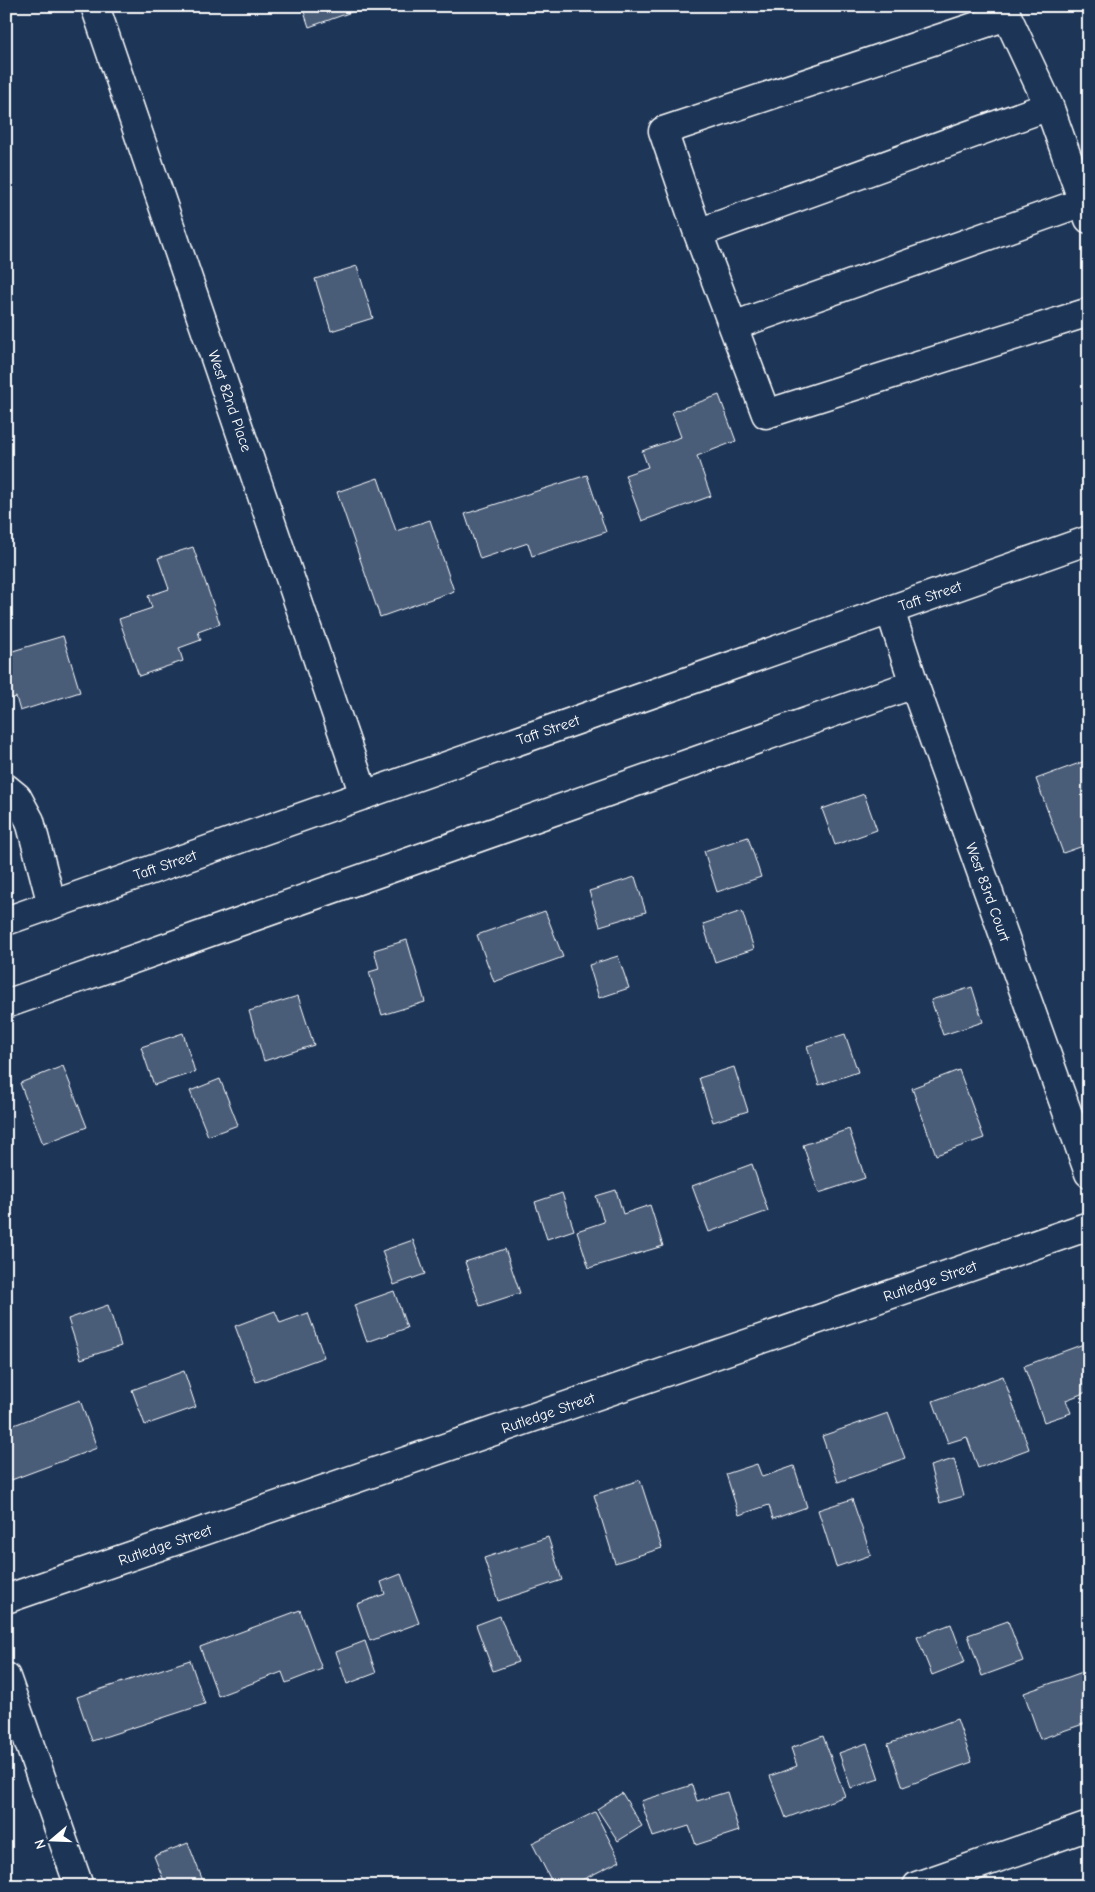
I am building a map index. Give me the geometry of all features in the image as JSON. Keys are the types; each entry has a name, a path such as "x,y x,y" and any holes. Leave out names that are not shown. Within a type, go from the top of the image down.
{"street":[{"name":"West 82nd Place","path":"96,6 364,795"},
{"path":"733,326 1086,210 1049,106 1006,11 662,131 698,233 766,414 1089,312"},
{"path":"698,233 1049,106"},
{"name":"Taft Street","path":"6,921 1089,540"},
{"name":"West 83rd Court","path":"890,610 914,684 1089,1173"},
{"path":"6,1004 914,684"},
{"path":"6,788 17,797 30,822 52,905"},
{"name":"Rutledge Street","path":"6,1599 1089,1226"},
{"path":"6,1677 79,1886"},
{"path":"917,1886 1089,1826"}],"building":[{"path":"302,6 359,6 360,9 309,27"},
{"path":"357,266 373,318 331,331 315,279"},
{"path":"719,395 736,441 697,456 711,496 642,521 625,475 648,467 642,451 681,437 672,412"},
{"path":"587,475 606,532 532,556 528,543 480,559 465,514"},
{"path":"378,478 396,531 430,520 454,591 380,617 337,492"},
{"path":"193,547 220,624 198,632 201,640 179,648 183,661 139,676 119,619 152,608 148,596 169,589 158,558"},
{"path":"63,636 80,692 20,711 16,697 6,700 6,653"},
{"path":"1085,761 1089,772 1089,844 1063,853 1036,779"},
{"path":"864,794 877,830 835,845 822,809"},
{"path":"748,837 761,877 717,892 704,851"},
{"path":"635,877 646,912 600,926 589,891"},
{"path":"545,911 563,957 494,982 477,935"},
{"path":"742,911 754,949 715,962 703,924"},
{"path":"407,940 425,1002 382,1015 369,972 379,969 374,950"},
{"path":"618,956 629,988 599,998 589,965"},
{"path":"972,987 983,1022 943,1035 931,1000"},
{"path":"298,996 314,1045 264,1061 249,1011"},
{"path":"183,1033 195,1072 154,1085 141,1047"},
{"path":"845,1034 858,1072 819,1085 807,1046"},
{"path":"63,1066 87,1127 43,1144 20,1083"},
{"path":"734,1067 748,1111 713,1122 699,1078"},
{"path":"959,1070 984,1138 936,1155 912,1088"},
{"path":"220,1079 238,1125 208,1136 190,1091"},
{"path":"849,1129 865,1178 819,1193 803,1145"},
{"path":"752,1164 768,1211 709,1232 692,1186"},
{"path":"616,1190 623,1214 650,1205 663,1246 589,1268 577,1231 604,1222 596,1196"},
{"path":"562,1193 574,1230 547,1239 535,1202"},
{"path":"413,1240 425,1274 394,1285 382,1251"},
{"path":"505,1249 520,1293 480,1306 465,1262"},
{"path":"394,1291 407,1328 367,1342 354,1305"},
{"path":"108,1305 121,1346 81,1359 68,1319"},
{"path":"275,1311 280,1323 308,1313 324,1357 256,1382 235,1326"},
{"path":"1089,1342 1089,1391 1066,1400 1071,1413 1044,1422 1024,1366"},
{"path":"184,1371 196,1407 145,1425 132,1390"},
{"path":"1003,1376 1029,1449 978,1468 967,1437 948,1443 933,1401"},
{"path":"80,1400 97,1448 6,1482 6,1428"},
{"path":"888,1413 905,1458 838,1482 822,1436"},
{"path":"954,1459 964,1496 940,1503 930,1466"},
{"path":"757,1464 762,1477 794,1466 807,1507 773,1519 769,1505 739,1515 726,1474"},
{"path":"640,1480 662,1548 615,1563 594,1495"},
{"path":"852,1499 871,1555 836,1567 818,1510"},
{"path":"548,1537 562,1580 498,1601 484,1558"},
{"path":"401,1574 419,1623 370,1641 357,1604 385,1594 381,1582"},
{"path":"300,1610 322,1669 286,1683 282,1672 218,1696 200,1647"},
{"path":"500,1616 518,1662 493,1671 476,1625"},
{"path":"1008,1621 1023,1661 982,1676 968,1635"},
{"path":"951,1624 965,1662 932,1675 917,1637"},
{"path":"365,1641 376,1673 347,1684 336,1652"},
{"path":"190,1660 205,1704 92,1741 77,1697"},
{"path":"1088,1670 1089,1722 1040,1739 1024,1693"},
{"path":"957,1719 972,1762 903,1787 888,1744"},
{"path":"823,1736 845,1796 786,1818 770,1776 797,1766 791,1748"},
{"path":"867,1743 879,1779 851,1788 839,1753"},
{"path":"692,1785 697,1801 727,1792 739,1831 696,1845 689,1826 653,1837 641,1801"},
{"path":"622,1793 642,1826 618,1841 597,1809"},
{"path":"595,1812 620,1861 570,1886 554,1886 532,1843"},
{"path":"188,1843 205,1886 166,1886 154,1856"}]}
